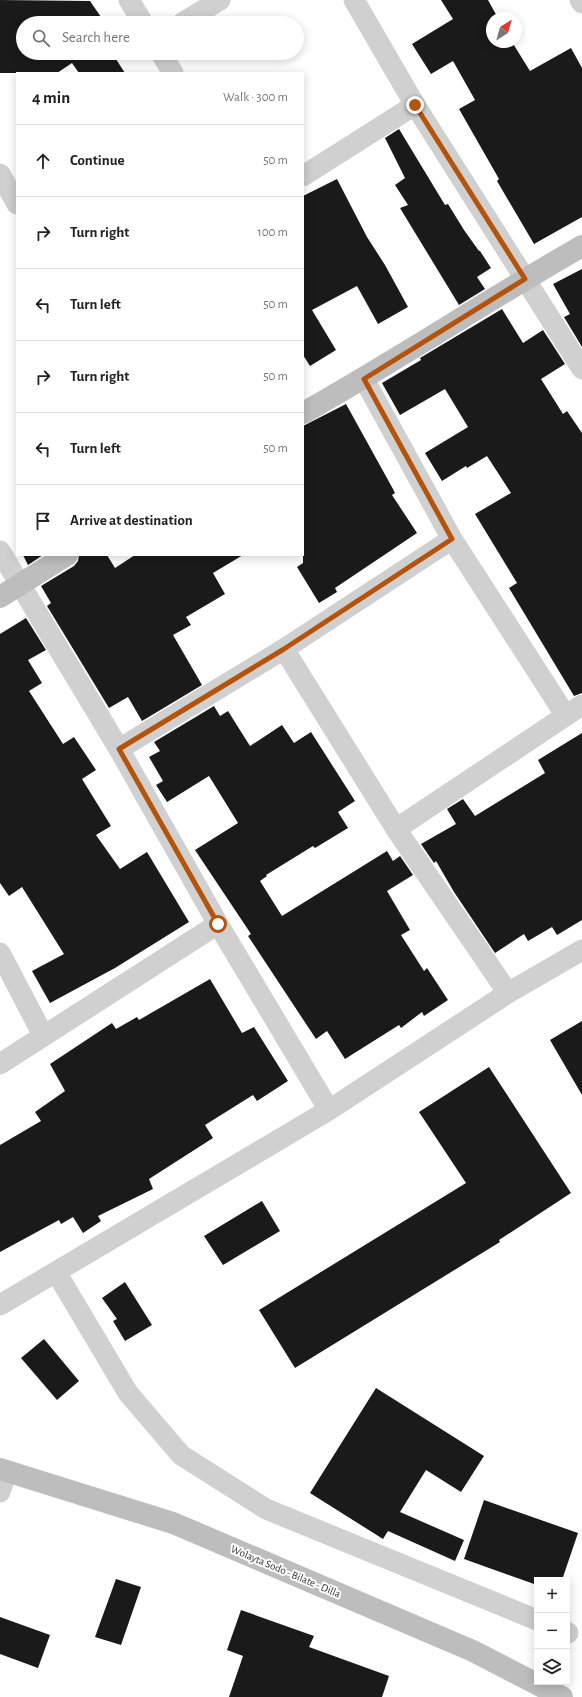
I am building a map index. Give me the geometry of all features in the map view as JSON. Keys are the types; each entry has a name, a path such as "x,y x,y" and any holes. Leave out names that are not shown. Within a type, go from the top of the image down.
{"main road":[{"path":"304,412 364,379 525,279 582,246"},
{"path":"0,597 66,556"},
{"name":"Wolayta Sodo - Bilate - Dilla","path":"3,1470 173,1523 473,1651 562,1697"}],"street":[{"path":"129,0 139,16"},
{"path":"194,16 220,0"},
{"path":"354,0 415,105 582,369"},
{"path":"165,60 172,72"},
{"path":"304,175 415,105"},
{"path":"0,174 16,202"},
{"path":"364,379 452,539 574,710 396,829"},
{"path":"119,749 284,649 452,539"},
{"path":"0,551 119,749 218,924 329,1110"},
{"path":"284,649 396,829 508,993"},
{"path":"0,1064 218,924"},
{"path":"0,1305 329,1110 508,993 582,950"},
{"path":"0,953 43,1035"},
{"path":"56,1272 128,1393 181,1455 266,1509 534,1619"},
{"path":"0,1492 3,1470"}],"building":[{"path":"0,0 90,1 100,16 16,16 16,60 117,60 124,72 78,72 72,63 58,72 0,73"},
{"path":"441,0 488,0 495,12 486,12 486,48 516,48 530,71 571,48 582,68 582,217 534,244 497,181 499,179 459,109 475,100 453,61 431,74 412,44 453,19"},
{"path":"399,129 445,205 448,204 464,230 491,268 477,277 485,289 459,305 400,208 408,205 395,185 405,178 385,138"},
{"path":"337,179 367,237 385,265 408,307 378,324 357,286 312,310 336,350 310,366 304,357 304,196"},
{"path":"582,269 582,347 564,317 570,314 553,284"},
{"path":"502,309 523,343 543,330 565,364 541,379 563,414 567,411 582,433 582,693 574,696 509,588 517,583 475,514 511,493 487,456 467,468 466,466 442,481 425,453 468,427 445,389 400,415 382,383 421,360 420,358"},
{"path":"346,404 393,489 395,493 392,495 417,533 335,588 337,592 319,603 297,567 303,563 304,556 304,425"},
{"path":"24,556 42,556 28,565"},
{"path":"79,556 108,556 115,568 133,556 241,556 213,573 225,594 186,617 191,625 173,635 202,685 142,721 128,697 109,708 47,606 51,603 41,586 74,566 78,561"},
{"path":"26,618 46,650 28,660 42,683 29,691 63,744 74,737 96,770 82,779 111,826 96,835 120,869 147,852 189,922 115,968 50,1003 32,971 64,954 22,887 9,896 0,883 0,634"},
{"path":"214,706 220,716 228,711 250,746 282,725 294,743 311,732 355,801 338,812 348,828 315,848 313,846 266,875 267,876 260,881 282,916 387,851 393,861 400,856 413,875 387,891 410,930 401,935 424,971 427,968 448,1000 424,1016 422,1012 401,1028 399,1025 345,1059 327,1031 316,1039 248,936 251,934 195,850 238,823 209,776 167,802 156,785 163,781 149,757 160,751 154,742"},
{"path":"582,733 582,920 557,935 552,927 528,941 524,934 495,953 454,892 436,861 434,863 421,844 456,824 447,809 463,799 475,816 545,773 538,760"},
{"path":"210,979 242,1033 254,1027 288,1081 257,1101 253,1095 205,1125 213,1138 149,1179 153,1189 98,1216 101,1221 83,1233 73,1217 61,1224 59,1220 0,1252 0,1145 41,1121 35,1112 65,1091 50,1064 112,1023 116,1029 137,1017 139,1020"},
{"path":"582,1021 582,1095 550,1040"},
{"path":"489,1067 571,1193 499,1240 500,1242 295,1368 259,1310 466,1183 419,1112"},
{"path":"262,1201 280,1231 223,1265 204,1236"},
{"path":"125,1282 152,1325 125,1341 113,1321 117,1319 102,1298"},
{"path":"44,1339 79,1381 57,1400 21,1358"},
{"path":"376,1388 484,1456 461,1492 426,1470 400,1512 464,1540 455,1561 388,1531 383,1539 310,1493"},
{"path":"484,1500 578,1533 563,1577 534,1577 534,1584 464,1559"},
{"path":"116,1579 141,1587 121,1645 95,1637"},
{"path":"241,1610 314,1636 309,1647 389,1676 382,1697 229,1697 243,1656 227,1650"},
{"path":"0,1617 50,1635 38,1668 0,1654"}],"route":[{"path":"218,924 119,749 284,649 452,539 364,379 525,279 415,105"}]}
